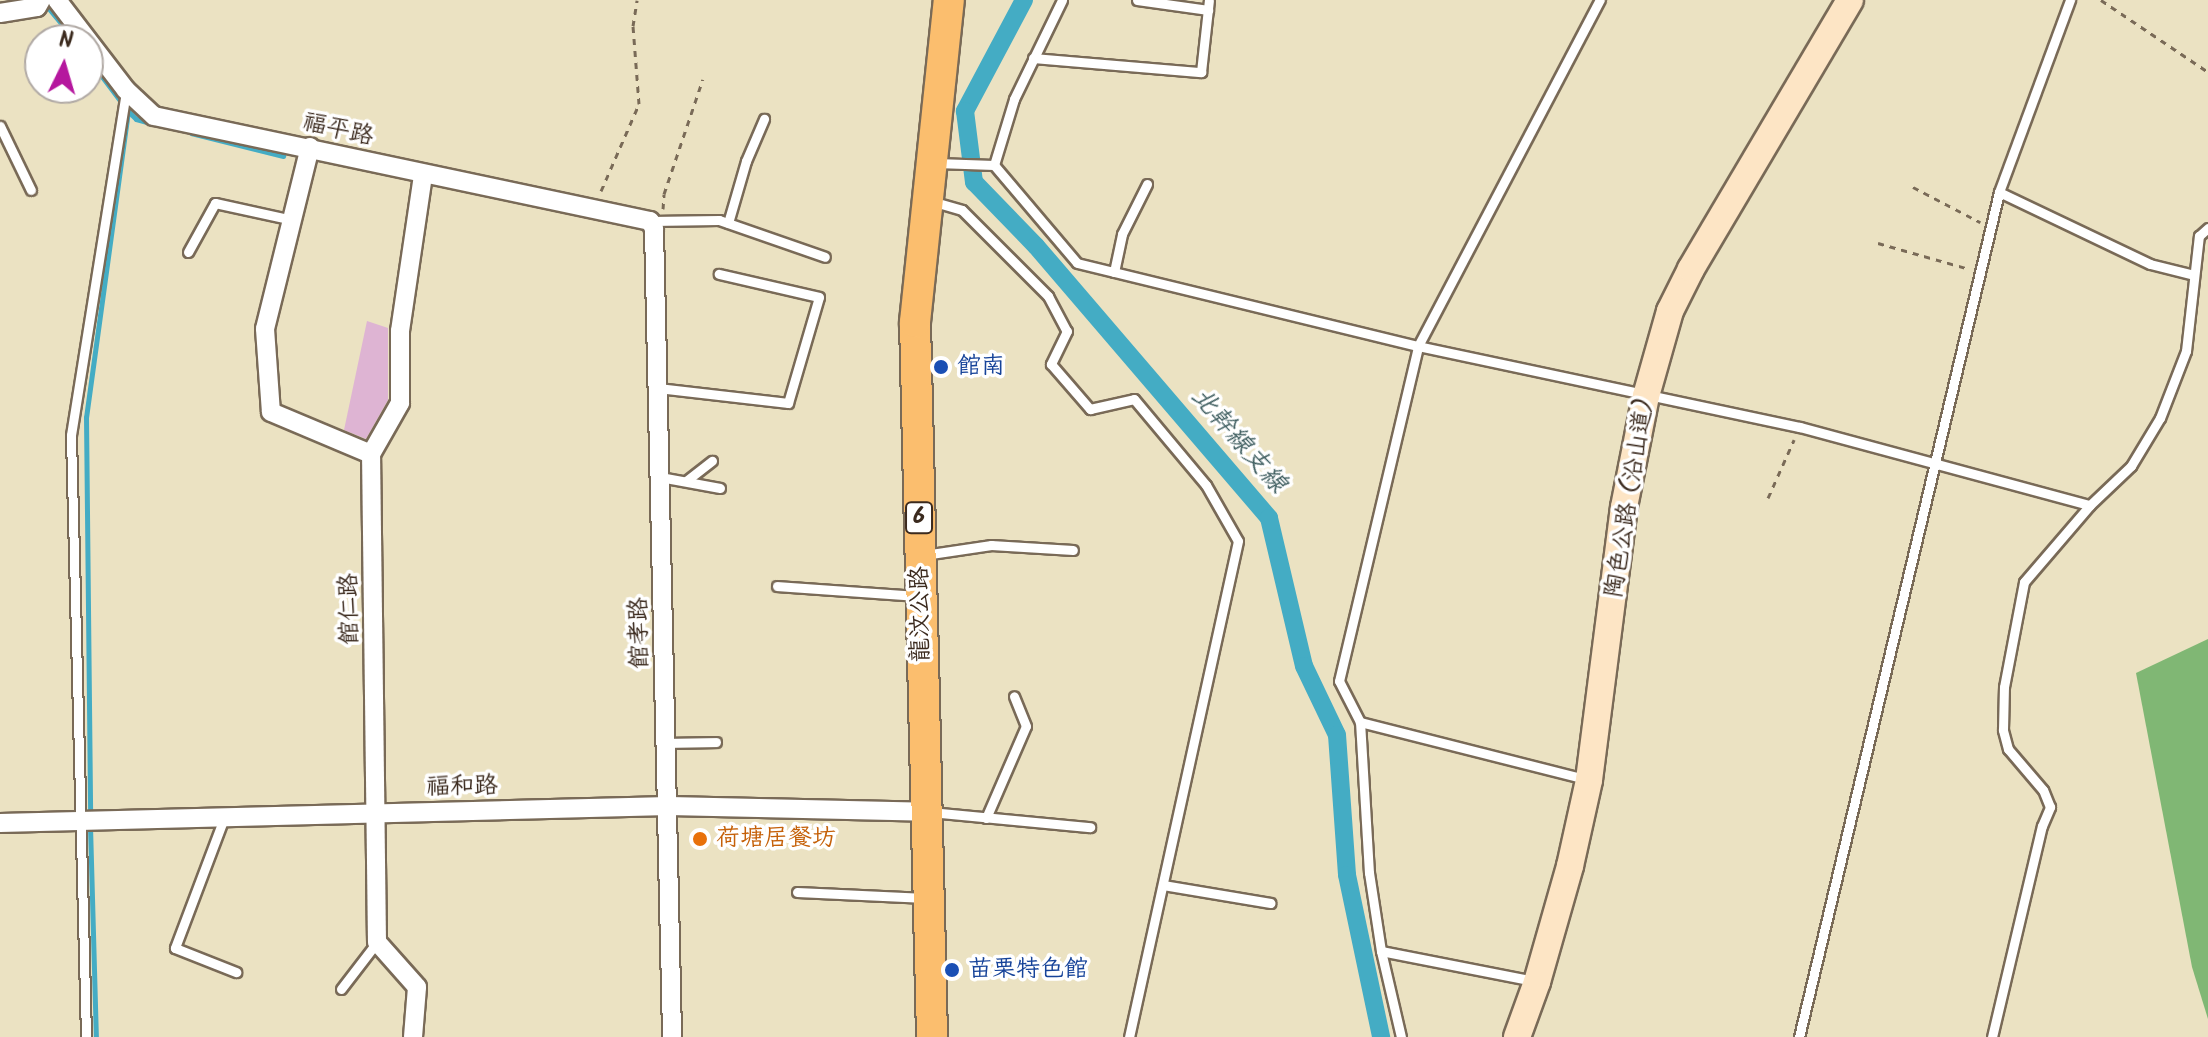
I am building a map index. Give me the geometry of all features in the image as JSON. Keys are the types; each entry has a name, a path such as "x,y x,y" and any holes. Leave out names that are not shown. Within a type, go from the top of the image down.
{"main road":[{"name":"龍汶公路","path":"932,1037 915,322 949,0"},
{"name":"陶色公路 (沿山道)","path":"1517,1037 1537,982 1570,866 1589,780 1624,507 1646,396 1670,311 1691,269 1850,0"}],"street":[{"path":"0,13 37,7 41,0"},
{"name":"福平路","path":"57,0 126,90 154,116 655,223"},
{"path":"310,147 265,329 271,412 371,454 400,403 400,331 423,175"},
{"name":"館孝路","path":"655,223 672,1037"},
{"name":"館仁路","path":"371,454 378,813 377,942"},
{"name":"福和路","path":"0,823 669,806 926,812"},
{"path":"377,942 417,987 413,1037"}],"lane":[{"path":"994,165 1014,99 1062,0"},
{"path":"1033,58 1201,72 1208,5 1137,0"},
{"path":"1401,1037 1381,951 1369,873 1360,722 1339,681 1418,346 1600,0"},
{"path":"1799,1037 1999,192 2070,0"},
{"path":"86,1037 71,435 126,90"},
{"path":"728,223 746,161 764,119"},
{"path":"0,126 31,190"},
{"path":"931,163 994,165 1077,263 1418,346 1800,427 2090,505"},
{"path":"1114,272 1122,234 1147,184"},
{"path":"1999,192 2150,264 2194,275"},
{"path":"927,200 962,210 1048,296 1067,331 1051,364 1090,409 1134,399 1206,485 1238,541 1129,1037"},
{"path":"188,252 215,203 292,220"},
{"path":"655,223 728,223 825,257"},
{"path":"1992,1037 2042,826 2050,807 2043,790 2008,749 2003,730 2004,687 2024,582 2090,505 2131,466 2160,418 2186,351 2199,236 2208,228"},
{"path":"658,388 788,403 819,297 719,274"},
{"path":"686,481 712,461"},
{"path":"660,477 720,488"},
{"path":"920,556 991,545 1073,550"},
{"path":"777,586 921,597"},
{"path":"986,818 1026,726 1014,696"},
{"path":"1360,722 1589,780"},
{"path":"667,743 716,742"},
{"path":"926,812 1090,827"},
{"path":"225,816 175,948 236,972"},
{"path":"1163,885 1270,903"},
{"path":"797,892 928,898"},
{"path":"341,989 377,942"},
{"path":"1381,951 1537,982"}],"path":[{"path":"593,209 639,104 633,26 637,0"},
{"path":"2101,0 2208,72"},
{"path":"655,223 703,79"},
{"path":"1913,187 1990,227"},
{"path":"1878,243 1980,272"},
{"path":"1768,498 1800,427"}],"green space":[{"path":"2208,639 2208,1019 2192,967 2136,673"}],"building":[{"path":"367,321 388,328 388,400 366,439 344,430"}],"waterway":[{"name":"北幹線支線","path":"1024,0 965,111 974,182 1036,246 1269,518 1304,666 1337,735 1347,875 1381,1037"},
{"path":"45,4 62,24"},
{"path":"90,816 86,417 128,111 104,79"},
{"path":"128,111 136,119 150,123"},
{"path":"191,133 283,156"},
{"path":"90,826 96,1037"}],"place":[{"name":"館南","path":"941,367"},
{"name":"荷塘居餐坊","path":"700,839"},
{"name":"苗栗特色館","path":"952,970"}]}
